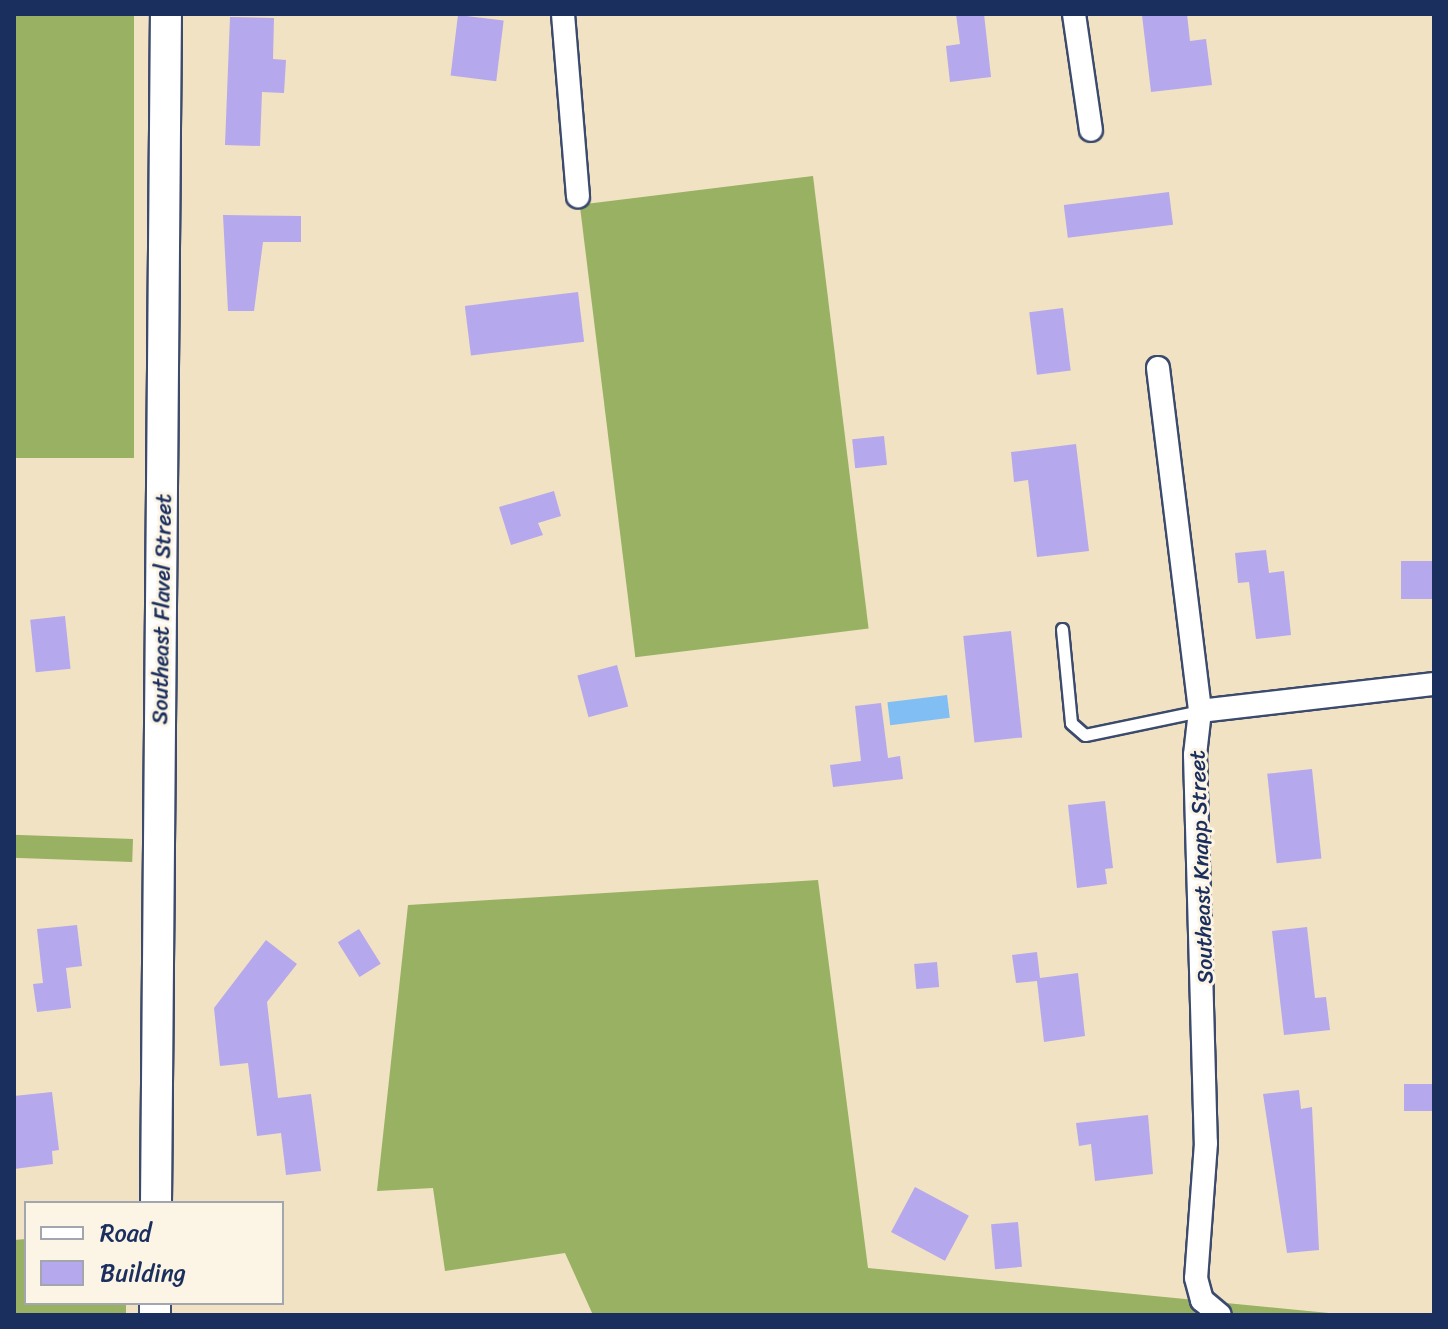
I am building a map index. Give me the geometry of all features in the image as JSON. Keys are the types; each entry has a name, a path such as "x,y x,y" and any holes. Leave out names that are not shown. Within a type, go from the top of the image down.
{"street":[{"name":"Southeast Flavel Street","path":"156,1201 166,14"},
{"path":"563,14 578,196"},
{"path":"1074,14 1091,130"},
{"name":"Southeast Knapp Street","path":"1158,368 1200,711 1195,755 1206,1143 1196,1278 1218,1314"},
{"path":"1200,711 1434,684"}],"lane":[{"path":"1062,629 1071,723 1085,735 1200,711"}],"green space":[{"path":"14,14 134,14 134,458 14,458"},
{"path":"813,176 869,629 635,657 580,205"},
{"path":"14,835 133,839 132,862 14,858"},
{"path":"818,880 868,1268 1349,1315 593,1315 565,1253 445,1271 433,1188 377,1191 408,905"},
{"path":"24,1239 24,1305 126,1305 126,1315 14,1315 14,1240"}],"water":[{"path":"947,695 950,718 890,725 887,702"}],"building":[{"path":"956,14 984,14 991,77 950,82 946,46 960,44"},
{"path":"1187,14 1190,41 1206,39 1212,85 1151,92 1142,15"},
{"path":"458,15 504,21 496,81 451,76"},
{"path":"230,17 274,18 273,59 286,60 284,93 262,92 260,146 225,145"},
{"path":"1169,192 1173,225 1068,238 1064,205"},
{"path":"223,215 301,216 301,242 263,242 254,311 228,311"},
{"path":"578,292 584,342 471,356 465,306"},
{"path":"1063,308 1071,371 1037,375 1029,312"},
{"path":"884,436 887,465 855,468 852,439"},
{"path":"1076,444 1089,551 1037,557 1028,480 1014,482 1011,452"},
{"path":"554,491 561,516 538,523 543,535 511,545 499,507"},
{"path":"1266,550 1269,573 1284,571 1291,635 1256,639 1249,582 1238,583 1235,553"},
{"path":"1401,561 1434,561 1434,599 1401,599"},
{"path":"65,616 71,669 36,672 30,620"},
{"path":"1011,631 1022,737 974,742 963,636"},
{"path":"617,665 628,707 589,717 577,676"},
{"path":"881,703 888,758 900,756 903,779 833,787 830,765 861,761 855,706"},
{"path":"1312,769 1321,859 1277,863 1267,774"},
{"path":"1105,801 1113,868 1105,869 1107,884 1077,888 1068,805"},
{"path":"77,925 82,966 66,968 71,1008 37,1012 33,984 43,983 37,929"},
{"path":"1307,927 1315,998 1326,997 1330,1030 1284,1035 1272,931"},
{"path":"359,929 381,964 360,977 338,942"},
{"path":"266,940 297,964 267,1002 278,1098 311,1094 321,1171 286,1175 281,1133 257,1136 248,1063 220,1066 214,1008"},
{"path":"1037,952 1040,978 1078,973 1085,1036 1044,1042 1037,981 1016,983 1012,955"},
{"path":"937,962 939,987 916,989 914,964"},
{"path":"1404,1084 1434,1084 1434,1111 1404,1111"},
{"path":"1299,1090 1301,1109 1312,1107 1319,1250 1287,1253 1263,1094"},
{"path":"52,1092 59,1150 52,1151 53,1164 14,1169 14,1096"},
{"path":"1148,1115 1153,1174 1095,1181 1091,1144 1079,1146 1076,1123"},
{"path":"915,1187 969,1216 945,1261 891,1232"},
{"path":"1018,1222 1022,1267 995,1269 991,1224"}]}
